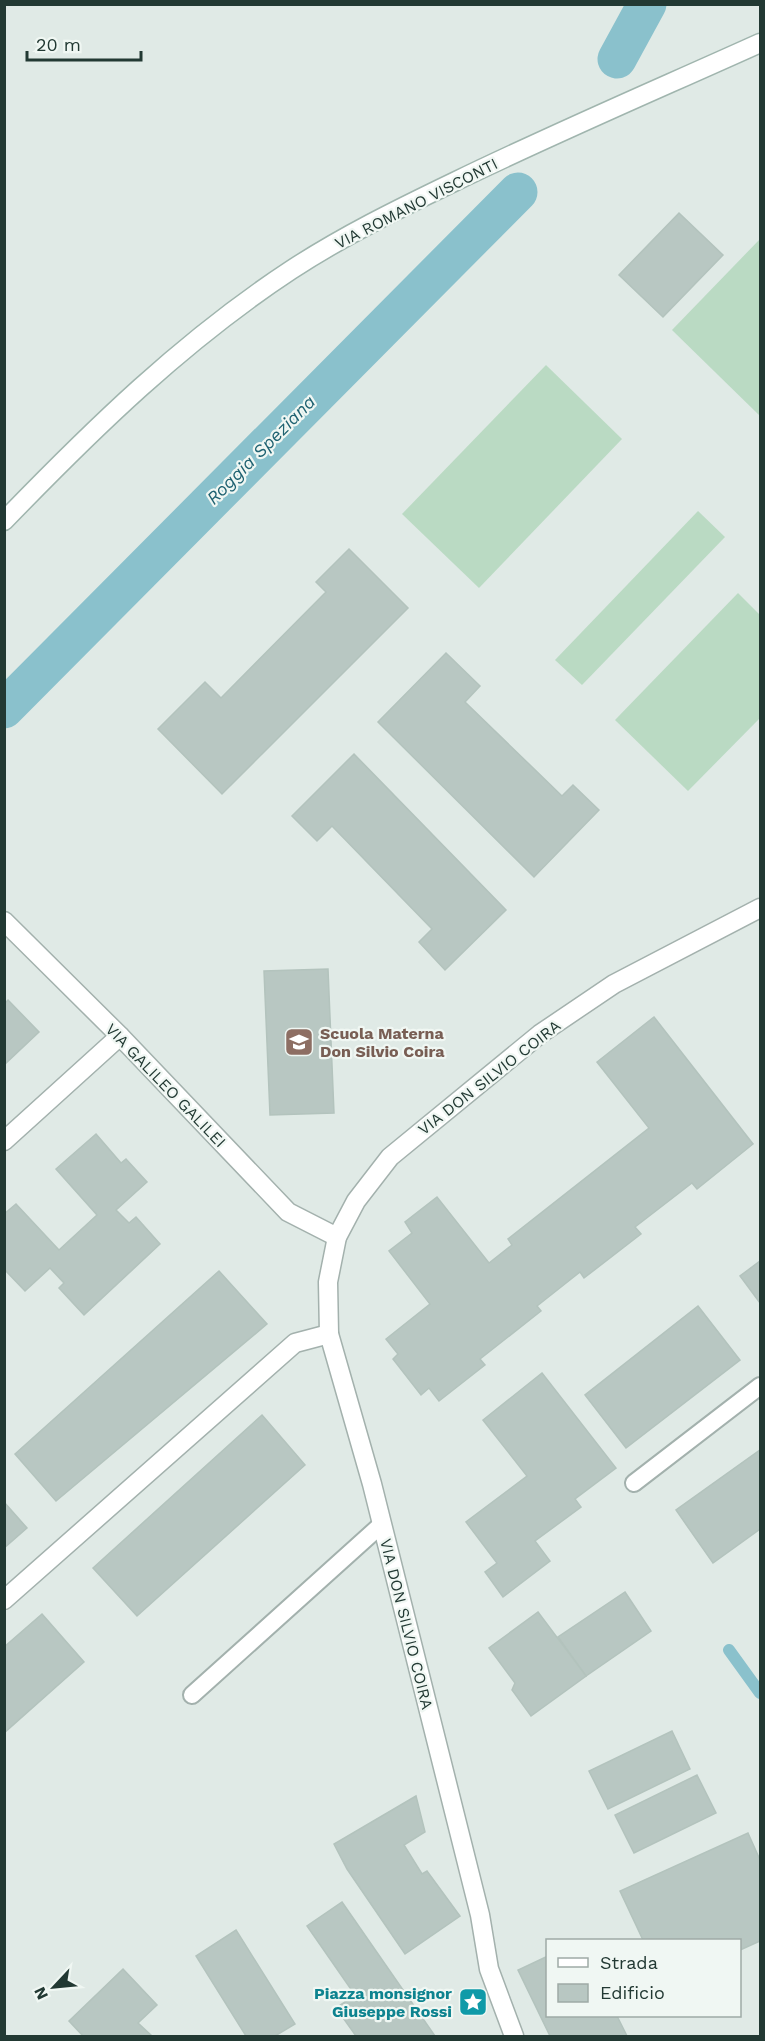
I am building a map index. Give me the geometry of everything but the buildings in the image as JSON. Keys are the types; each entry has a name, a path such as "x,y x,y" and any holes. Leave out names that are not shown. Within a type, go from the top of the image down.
{"street":[{"name":"VIA ROMANO VISCONTI","path":"4,521 140,386 207,330 291,270 373,222 494,162 760,43"},
{"name":"VIA DON SILVIO COIRA","path":"514,2037 489,1970 480,1915 382,1524 329,1334 328,1282 337,1237 356,1201 390,1157 477,1083 540,1034 614,984 760,908"},
{"name":"VIA GALILEO GALILEI","path":"4,921 120,1036 288,1212 337,1237"},
{"path":"4,1141 120,1036"},
{"path":"4,1600 295,1343 329,1334"}],"lane":[{"path":"634,1483 760,1386"},
{"path":"192,1695 382,1524"}],"green space":[{"path":"760,239 760,416 672,330"},
{"path":"546,365 622,439 479,588 402,514"},
{"path":"698,511 725,537 582,685 555,660"},
{"path":"738,593 760,615 760,718 688,791 615,720"}],"waterway":[{"name":"Roggia Speziana","path":"617,59 647,4"},
{"name":"Roggia Speziana","path":"4,709 518,192"},
{"path":"729,1650 760,1693"}],"place":[{"name":"Scuola Materna Don Silvio Coira","path":"299,1042"},
{"name":"Piazza monsignor Giuseppe Rossi","path":"473,2002"}]}
